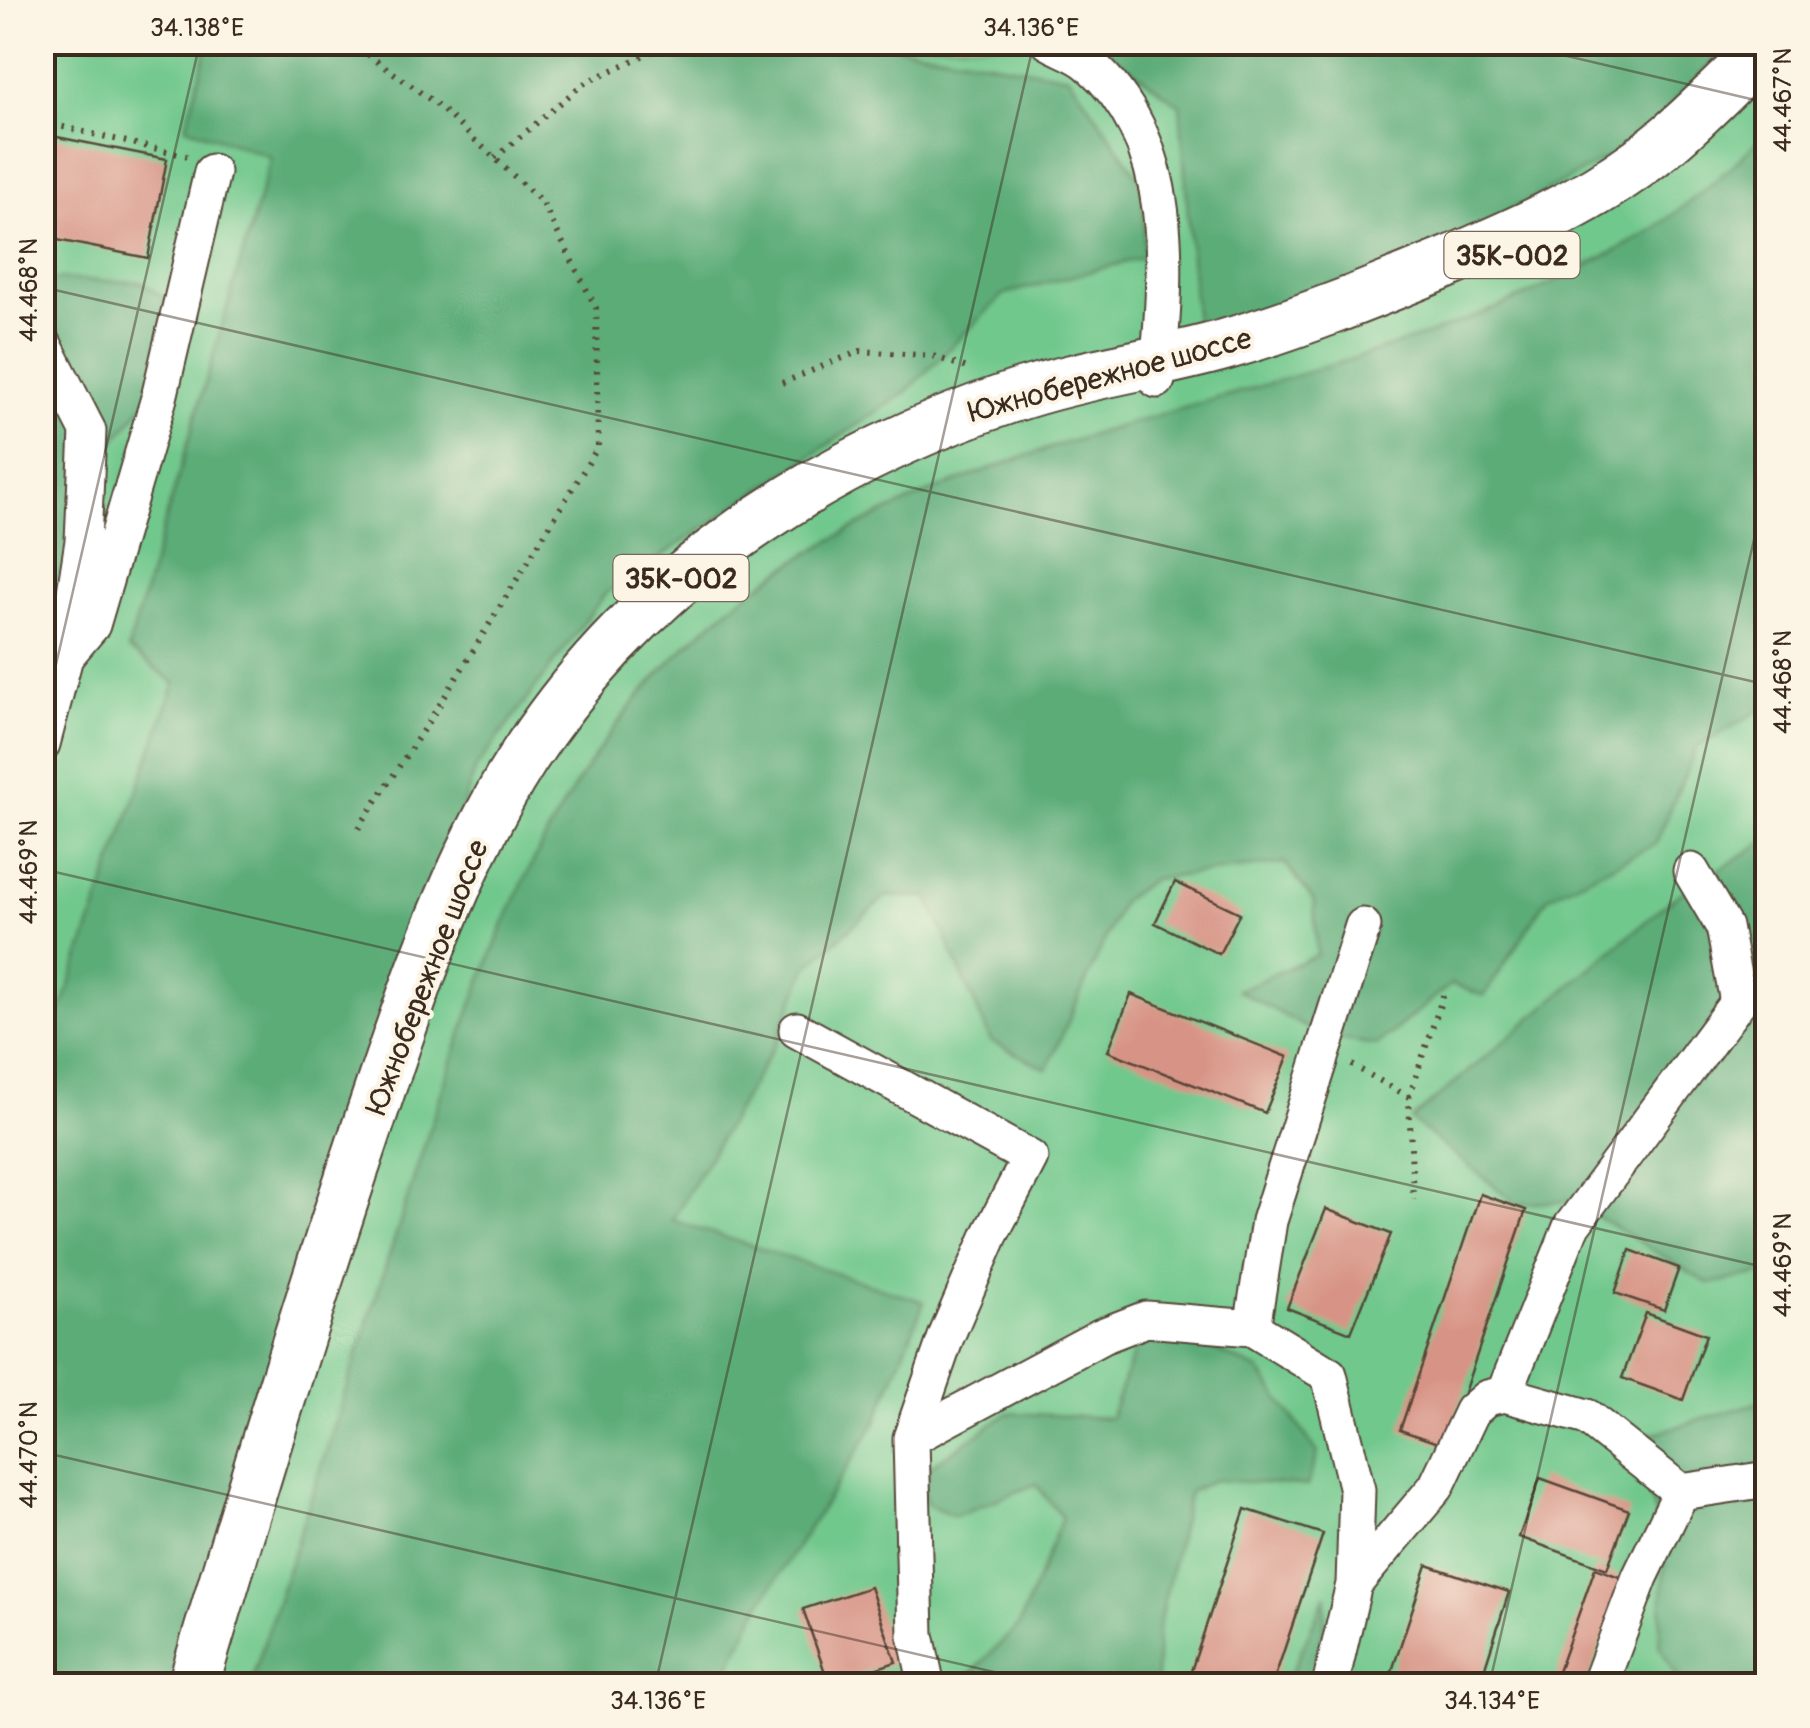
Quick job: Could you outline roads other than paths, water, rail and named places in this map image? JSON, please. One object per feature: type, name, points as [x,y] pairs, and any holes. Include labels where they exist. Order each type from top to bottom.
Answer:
[{"type":"highway","name":"Южнобережное шоссе","points":[[193,1686],[292,1351],[400,1031],[463,870],[512,777],[577,684],[657,597],[750,524],[846,467],[926,429],[1018,392],[1297,323],[1544,221],[1642,161],[1768,46]]},
{"type":"highway","name":"Южнобережное шоссе","points":[[222,1686],[419,1047],[488,888],[536,793],[601,702],[678,614],[773,535],[874,480],[1039,416],[1086,402],[1159,360],[1219,364],[1420,296],[1531,247],[1637,190],[1718,129],[1768,78]]},
{"type":"lane","points":[[1048,42],[1087,62],[1124,102],[1151,154],[1162,215],[1159,360]]},
{"type":"lane","points":[[65,657],[92,624],[160,398],[212,172]]},
{"type":"lane","points":[[42,341],[88,431],[83,541],[65,657],[42,744]]},
{"type":"lane","points":[[1504,1394],[1571,1227],[1738,1002],[1724,927],[1690,871]]},
{"type":"lane","points":[[1252,1328],[1269,1221],[1363,926]]},
{"type":"lane","points":[[798,1030],[1030,1158],[990,1235],[946,1337],[911,1438],[916,1635],[928,1686]]},
{"type":"lane","points":[[911,1438],[1102,1336],[1146,1319],[1252,1328],[1328,1375],[1356,1490],[1354,1584],[1330,1686]]},
{"type":"lane","points":[[1354,1584],[1436,1487],[1472,1411],[1486,1398],[1504,1394],[1587,1417],[1680,1492],[1768,1479]]},
{"type":"lane","points":[[1600,1686],[1640,1577],[1680,1492]]}]
